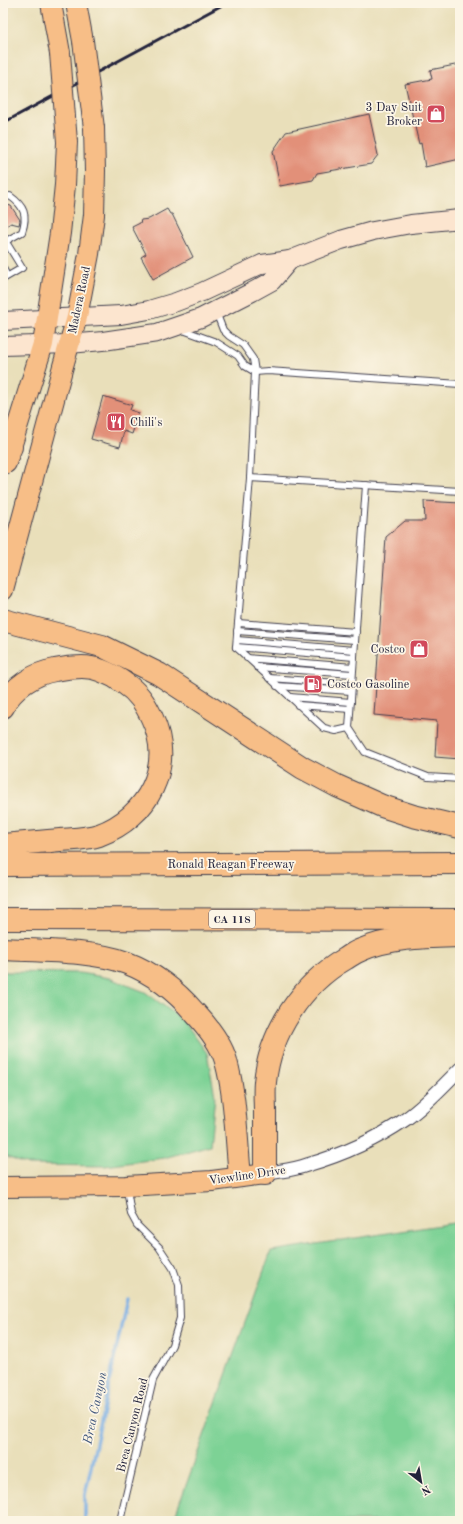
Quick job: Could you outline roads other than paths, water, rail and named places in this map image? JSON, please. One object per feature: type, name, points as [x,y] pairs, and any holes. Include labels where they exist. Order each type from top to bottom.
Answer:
[{"type":"highway","points":[[3,620],[102,646],[159,674],[303,768],[337,786],[382,806],[413,816],[460,827]]},
{"type":"highway","points":[[3,707],[7,698],[28,680],[47,671],[84,667],[100,670],[127,684],[145,702],[158,729],[161,763],[157,778],[144,803],[129,817],[113,828],[99,835],[4,855]]},
{"type":"highway","name":"Ronald Reagan Freeway","points":[[4,855],[460,863]]},
{"type":"highway","name":"CA 118","points":[[3,919],[460,920]]},
{"type":"highway","points":[[265,1174],[265,1083],[268,1062],[276,1039],[287,1015],[300,998],[316,981],[336,964],[360,950],[386,942],[428,937],[460,936]]},
{"type":"highway","points":[[3,949],[85,954],[126,963],[159,981],[188,1005],[215,1038],[226,1059],[232,1087],[240,1176]]},
{"type":"main road","points":[[3,474],[7,455],[43,344],[60,233],[67,142],[60,53],[51,3]]},
{"type":"main road","name":"Madera Road","points":[[3,590],[77,317],[89,254],[94,215],[94,128],[83,41],[76,3]]},
{"type":"main road","name":"Viewline Drive","points":[[3,1187],[126,1186],[212,1181],[240,1176],[265,1174]]},
{"type":"street","points":[[3,321],[121,315],[149,310],[202,292],[262,264],[290,260],[341,240],[373,231],[411,224],[460,219]]},
{"type":"street","points":[[3,346],[69,344],[137,337],[173,327],[216,311],[272,281],[290,260]]},
{"type":"street","name":"Viewline Drive","points":[[265,1174],[306,1166],[352,1148],[383,1133],[407,1118],[431,1099],[460,1069]]},
{"type":"lane","points":[[3,198],[10,196],[22,207],[25,216],[22,232],[4,239],[22,268],[5,277],[3,268]]},
{"type":"lane","points":[[216,311],[226,333],[243,345],[253,359],[255,372],[250,478],[236,647]]},
{"type":"lane","points":[[173,327],[216,342],[238,356],[245,366],[255,372],[268,371],[460,384]]},
{"type":"lane","points":[[250,478],[460,492]]},
{"type":"lane","points":[[366,485],[349,728],[365,752],[428,777],[460,779]]},
{"type":"lane","points":[[238,623],[356,632]]},
{"type":"lane","points":[[237,631],[355,640]]},
{"type":"lane","points":[[237,640],[354,650]]},
{"type":"lane","points":[[236,647],[354,657]]},
{"type":"lane","points":[[236,647],[324,728],[336,731],[349,728]]},
{"type":"lane","points":[[247,658],[353,667]]},
{"type":"lane","points":[[257,667],[352,674]]},
{"type":"lane","points":[[269,678],[352,684]]},
{"type":"lane","points":[[278,686],[351,691]]},
{"type":"lane","points":[[290,697],[351,702]]},
{"type":"lane","points":[[298,705],[350,709]]},
{"type":"lane","name":"Brea Canyon Road","points":[[120,1521],[153,1380],[172,1345],[180,1318],[179,1285],[173,1268],[159,1247],[137,1225],[131,1214],[126,1186]]},
{"type":"waterway","name":"Brea Canyon","points":[[85,1521],[85,1495],[127,1299]]},
{"type":"railway","points":[[3,123],[226,3]]},
{"type":"place","name":"3 Day Suit Broker","points":[[436,114]]},
{"type":"place","name":"Chili's","points":[[116,422]]},
{"type":"place","name":"Costco","points":[[419,649]]},
{"type":"place","name":"Costco Gasoline","points":[[313,684]]}]
